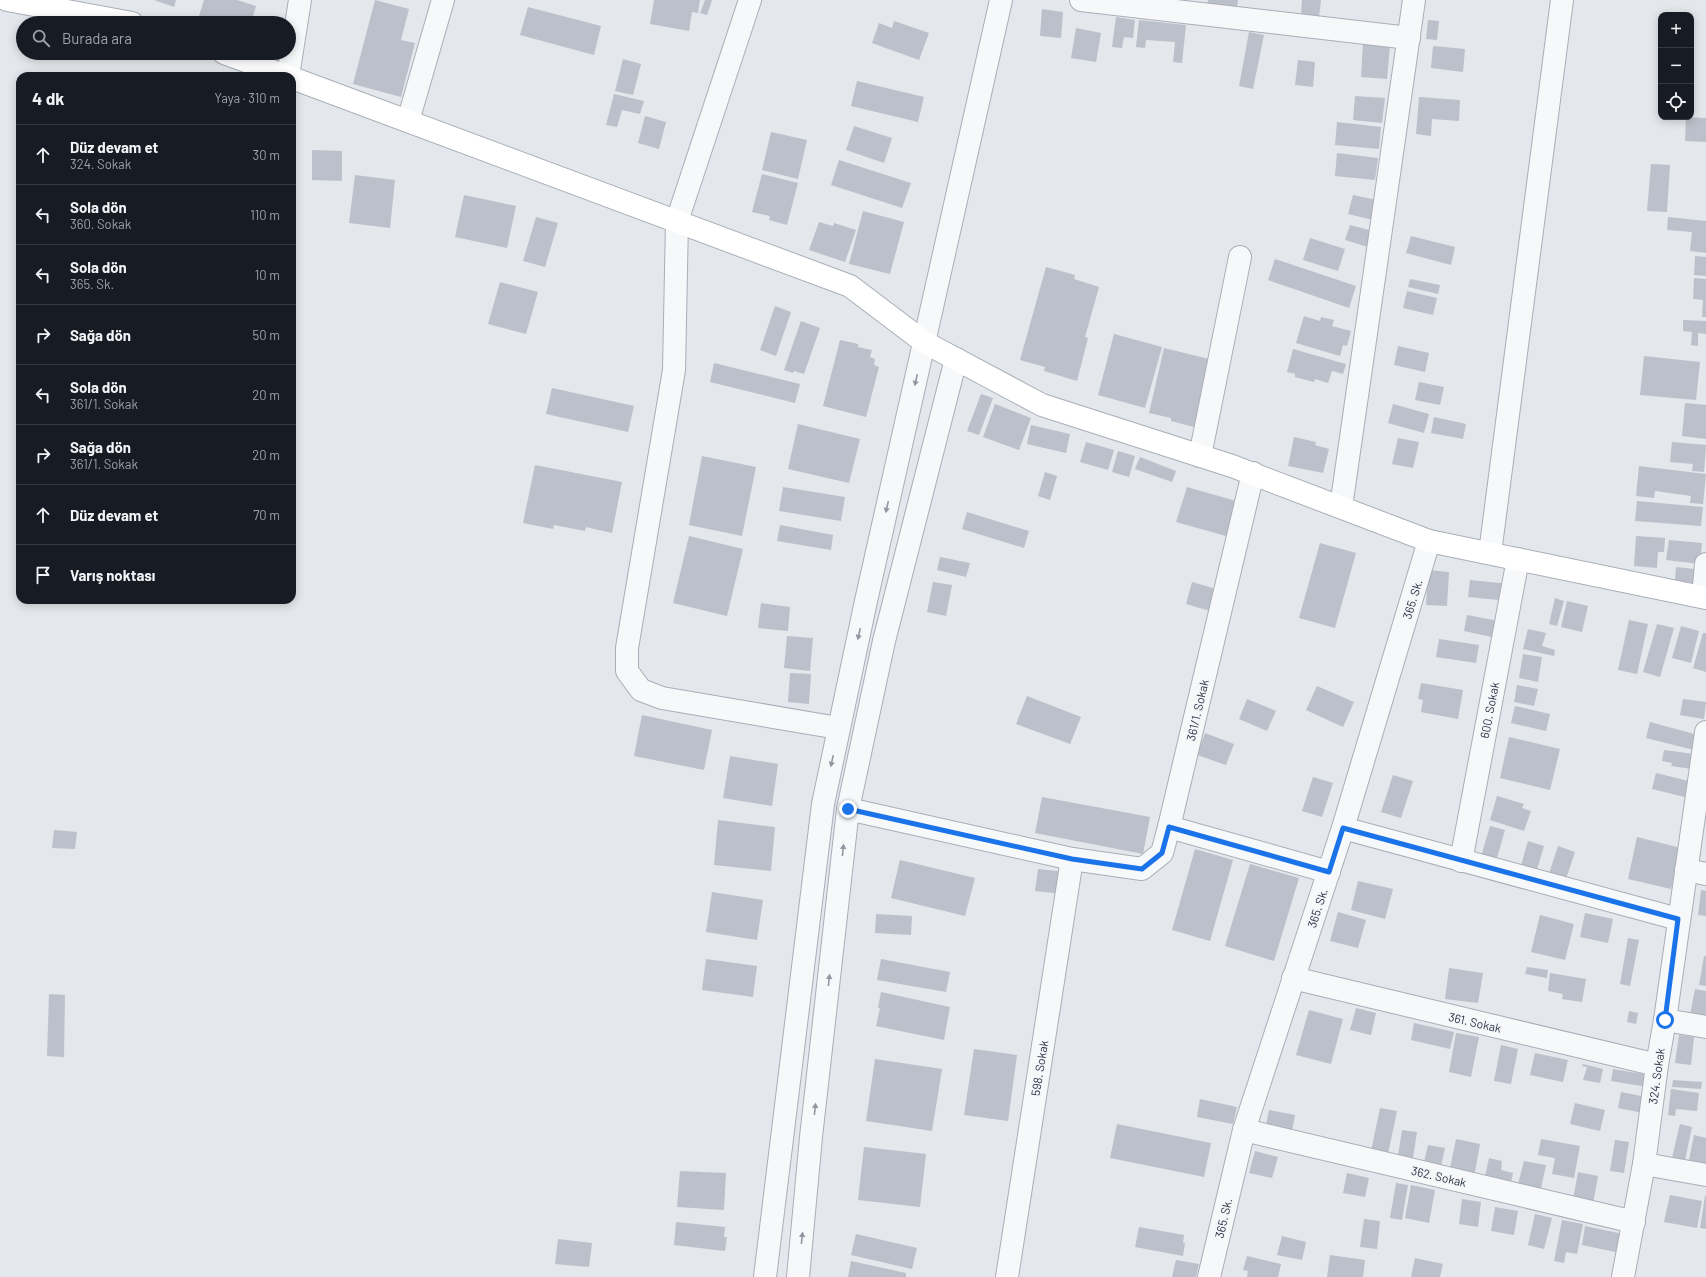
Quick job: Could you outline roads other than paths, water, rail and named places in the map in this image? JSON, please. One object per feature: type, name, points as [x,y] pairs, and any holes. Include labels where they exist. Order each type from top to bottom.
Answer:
[{"type":"main road","points":[[7,0],[94,16]]},
{"type":"main road","points":[[243,60],[276,72]]},
{"type":"main road","points":[[296,79],[850,286],[924,342],[1042,405],[1253,473],[1429,541],[1705,597]]},
{"type":"street","points":[[296,23],[300,0]]},
{"type":"street","points":[[408,121],[443,0]]},
{"type":"street","points":[[750,0],[677,221],[674,370],[628,648],[628,671],[641,690],[662,698],[838,728]]},
{"type":"street","points":[[765,1277],[823,804],[838,728],[1001,0]]},
{"type":"street","points":[[1081,0],[1165,5],[1409,38]]},
{"type":"street","points":[[1341,507],[1414,0]]},
{"type":"street","points":[[1490,553],[1562,0]]},
{"type":"street","points":[[288,72],[290,60]]},
{"type":"street","points":[[1200,456],[1240,257]]},
{"type":"street","points":[[798,1277],[812,1130],[848,809],[884,641],[956,359]]},
{"type":"street","name":"361/1. Sokak","points":[[848,809],[1072,859],[1142,869],[1162,853],[1253,473]]},
{"type":"street","name":"365. Sk.","points":[[1209,1277],[1244,1130],[1343,828],[1429,541]]},
{"type":"street","name":"600. Sokak","points":[[1461,861],[1518,559]]},
{"type":"street","points":[[1705,597],[1706,564]]},
{"type":"street","name":"324. Sokak","points":[[1623,1277],[1644,1164],[1678,919],[1696,872],[1706,732]]},
{"type":"street","points":[[1169,827],[1329,872]]},
{"type":"street","points":[[1343,828],[1678,919]]},
{"type":"street","name":"598. Sokak","points":[[1007,1277],[1072,859]]},
{"type":"street","name":"361. Sokak","points":[[1294,978],[1657,1065]]},
{"type":"street","points":[[1665,1020],[1706,1027]]},
{"type":"street","name":"362. Sokak","points":[[1244,1130],[1634,1222]]},
{"type":"street","points":[[1644,1164],[1706,1175]]}]
